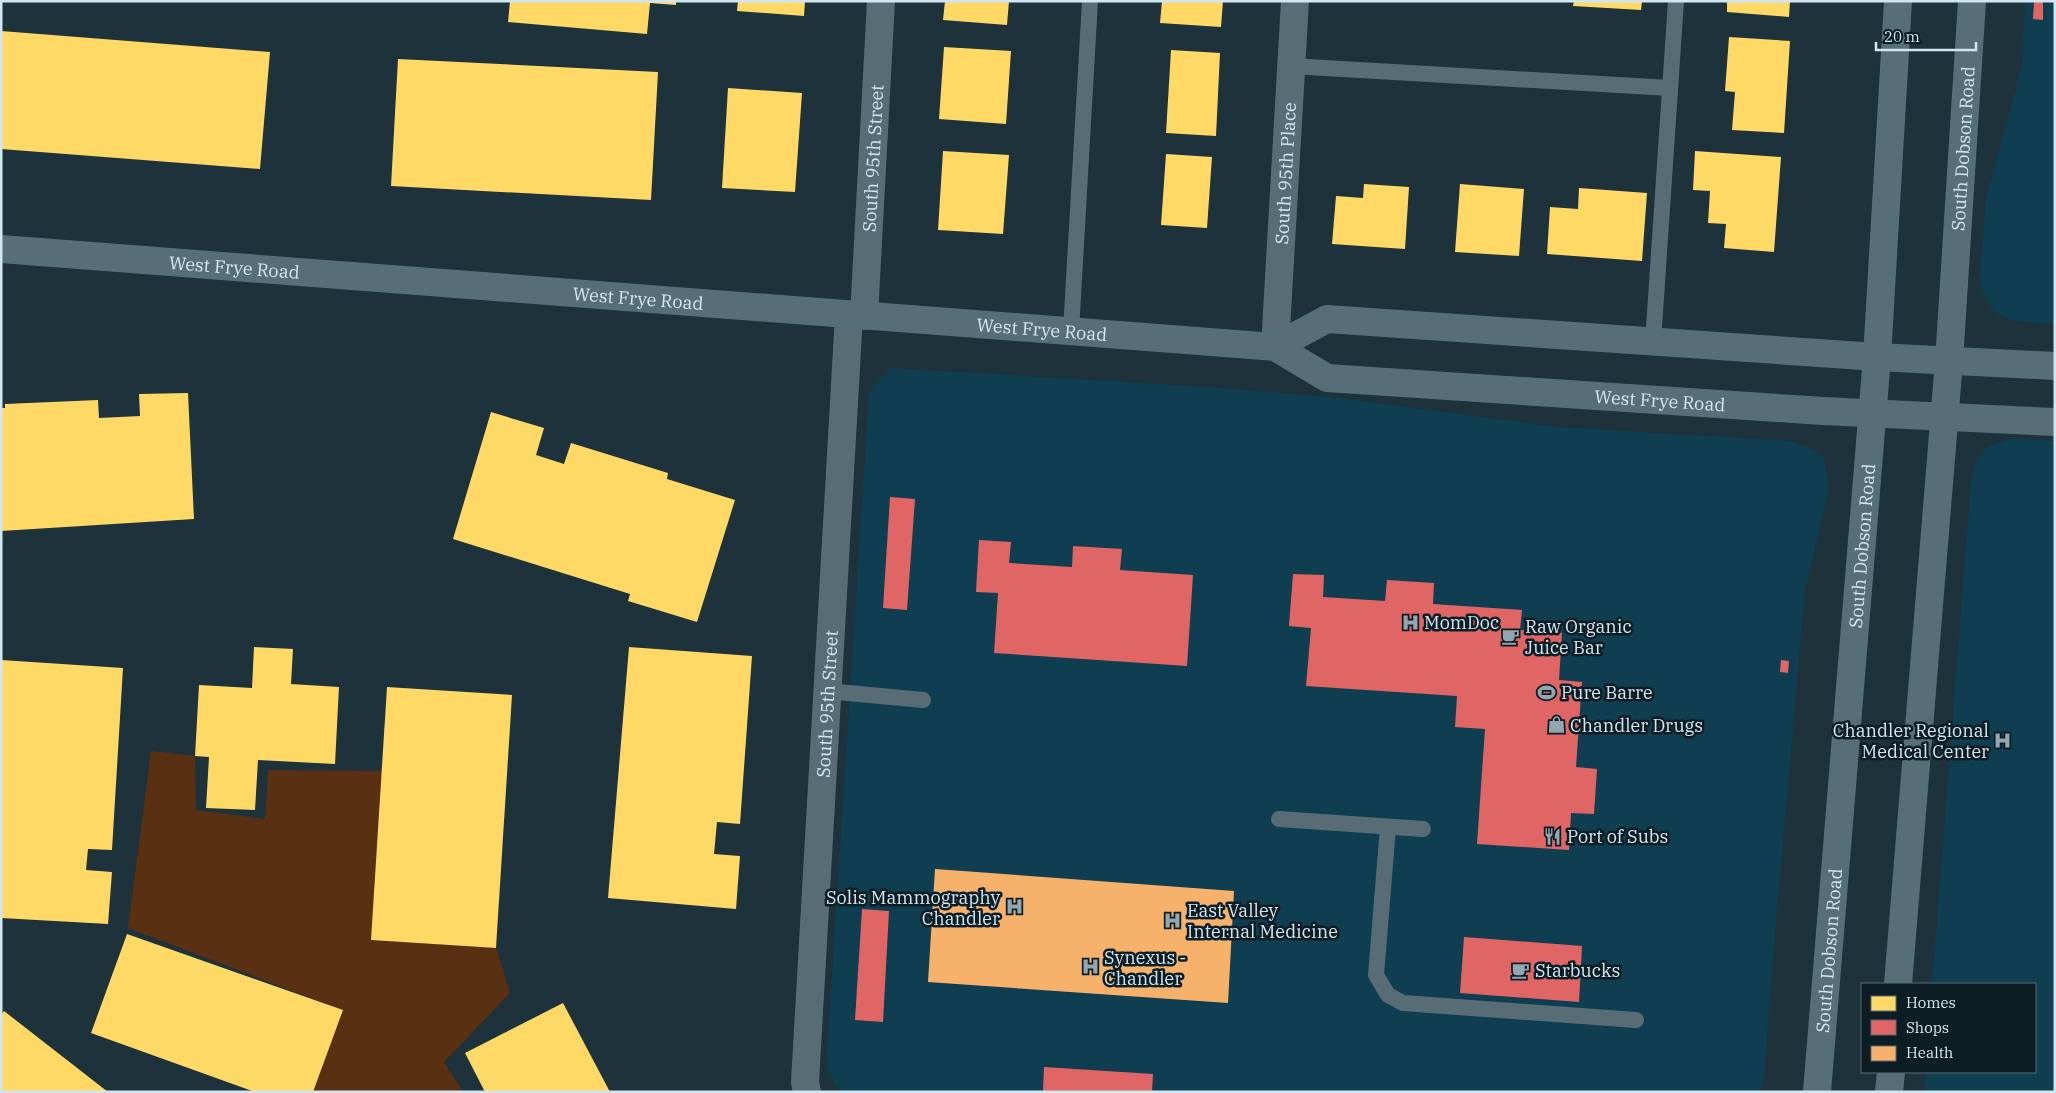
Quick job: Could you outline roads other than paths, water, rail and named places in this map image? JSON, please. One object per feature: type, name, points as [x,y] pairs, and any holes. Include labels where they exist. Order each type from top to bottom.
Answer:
[{"type":"street","name":"South 95th Street","points":[[807,1092],[805,1082],[828,691],[881,1]]},
{"type":"street","name":"South 95th Place","points":[[1275,347],[1295,1]]},
{"type":"street","name":"South Dobson Road","points":[[1816,1092],[1877,357],[1898,1]]},
{"type":"street","name":"South Dobson Road","points":[[1898,983],[1949,361],[1972,1]]},
{"type":"street","name":"West Frye Road","points":[[1,249],[1275,347],[1327,378],[1872,414],[2055,422]]},
{"type":"street","points":[[1275,347],[1327,319],[1877,357],[2055,366]]},
{"type":"street","points":[[1889,1092],[1891,1073]]},
{"type":"lane","points":[[1071,331],[1090,1]]},
{"type":"lane","points":[[1653,342],[1676,1]]},
{"type":"lane","points":[[1291,66],[1670,88]]},
{"type":"lane","points":[[828,691],[923,700]]},
{"type":"lane","points":[[1279,819],[1423,829]]},
{"type":"lane","points":[[1388,827],[1376,974],[1388,995],[1403,1003],[1636,1020]]},
{"type":"place","name":"MomDoc","points":[[1410,622]]},
{"type":"place","name":"Raw Organic Juice Bar","points":[[1511,636]]},
{"type":"place","name":"Pure Barre","points":[[1547,692]]},
{"type":"place","name":"Chandler Drugs","points":[[1556,725]]},
{"type":"place","name":"Chandler Regional Medical Center","points":[[2003,740]]},
{"type":"place","name":"Port of Subs","points":[[1553,836]]},
{"type":"place","name":"Solis Mammography Chandler","points":[[1014,907]]},
{"type":"place","name":"East Valley Internal Medicine","points":[[1173,920]]},
{"type":"place","name":"Synexus - Chandler","points":[[1090,967]]},
{"type":"place","name":"Starbucks","points":[[1521,970]]}]
